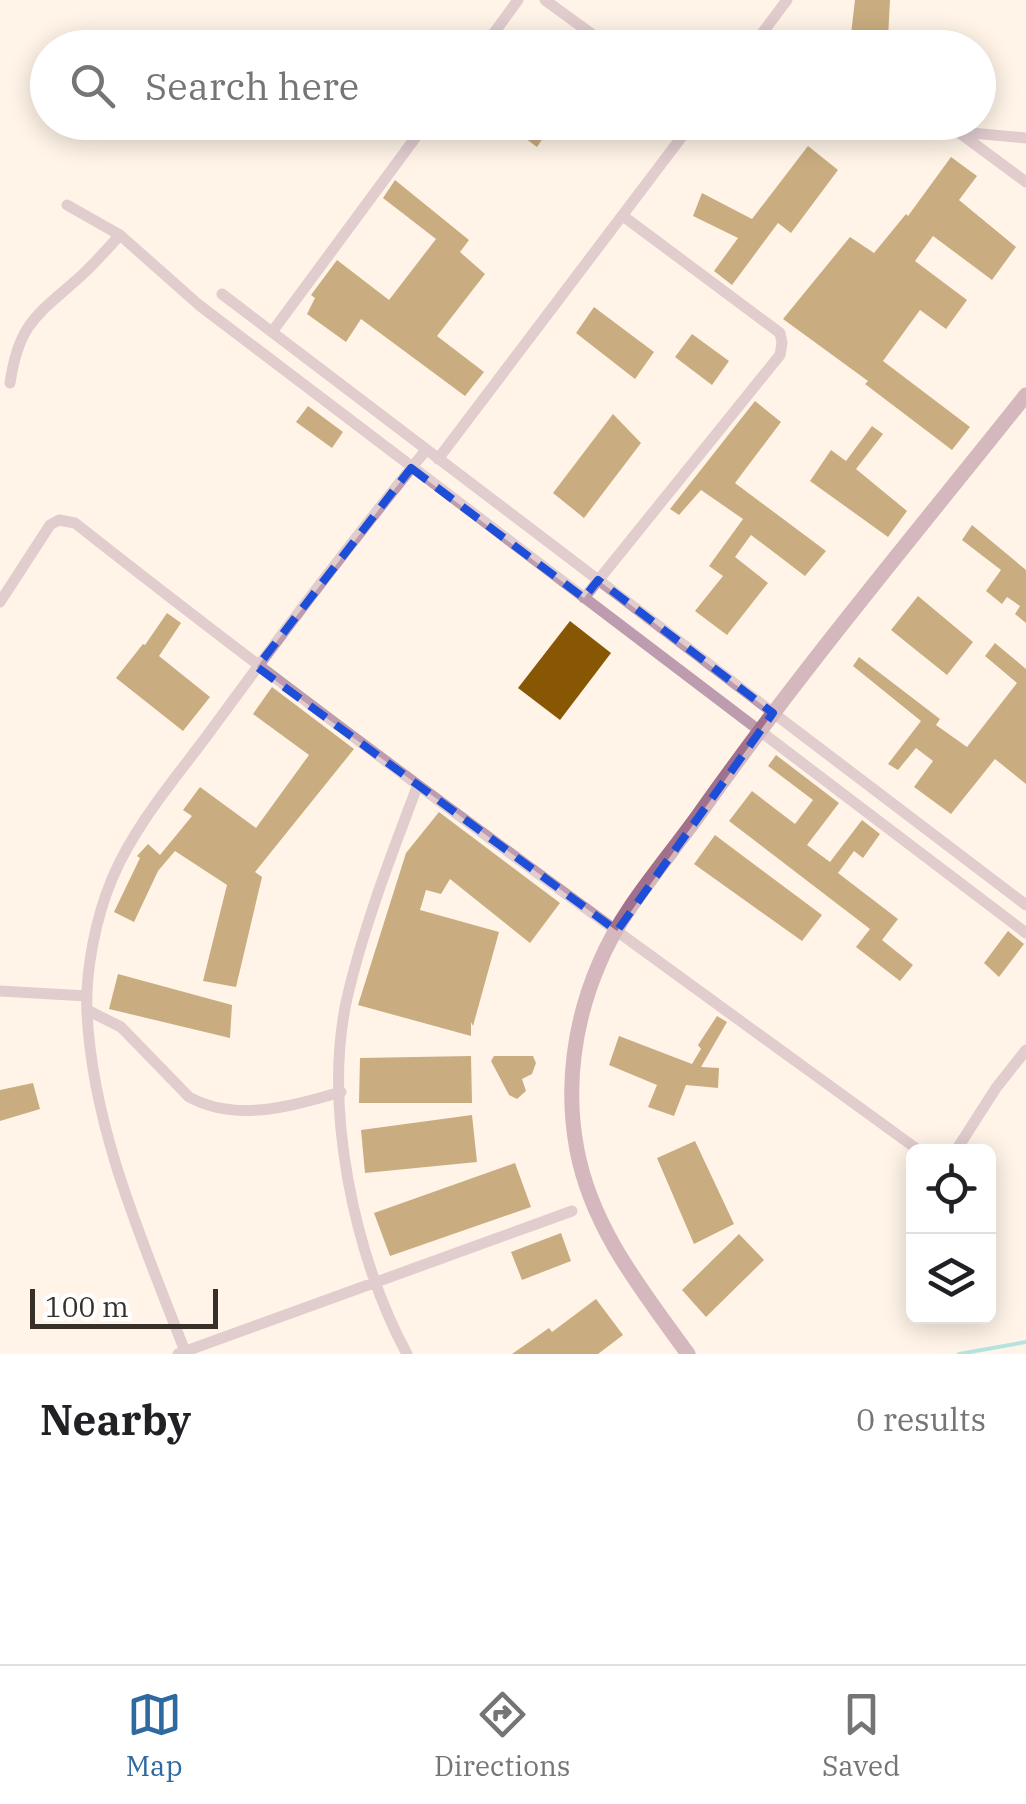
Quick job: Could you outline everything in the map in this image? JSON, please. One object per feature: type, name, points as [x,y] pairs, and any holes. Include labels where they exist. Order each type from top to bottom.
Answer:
[{"type":"street","points":[[496,30],[518,0]]},
{"type":"street","points":[[545,0],[586,30]]},
{"type":"street","points":[[764,30],[787,0]]},
{"type":"street","points":[[996,135],[1026,138]]},
{"type":"street","points":[[272,332],[415,140]]},
{"type":"street","points":[[438,459],[680,140]]},
{"type":"street","points":[[969,140],[1026,182]]},
{"type":"street","points":[[67,206],[120,235],[199,305],[1026,932]]},
{"type":"street","points":[[584,598],[780,355],[782,343],[780,333],[624,216]]},
{"type":"street","points":[[10,383],[14,356],[37,312],[85,272],[120,235]]},
{"type":"street","points":[[222,294],[1026,905]]},
{"type":"street","points":[[688,1354],[613,1247],[600,1223],[576,1149],[572,1077],[589,988],[617,931],[759,730],[1026,395]]},
{"type":"street","points":[[426,450],[257,667],[143,824],[112,877],[94,943],[87,996],[95,1083],[116,1166],[183,1353],[572,1211]]},
{"type":"street","points":[[0,602],[50,525],[66,520],[75,523],[417,787],[910,1144]]},
{"type":"street","points":[[407,1354],[373,1282],[345,1169],[341,1092],[346,1002],[369,915],[417,787]]},
{"type":"street","points":[[0,991],[87,996]]},
{"type":"street","points":[[87,1010],[121,1027],[189,1098],[202,1104],[232,1110],[278,1110],[341,1092]]},
{"type":"street","points":[[959,1144],[1026,1050]]},
{"type":"highlighted area","points":[[411,468],[584,598],[598,580],[773,713],[617,931],[257,667]]},
{"type":"building","points":[[855,0],[890,0],[888,30],[851,30]]},
{"type":"building","points":[[808,146],[838,170],[791,233],[778,223],[732,285],[714,271],[738,238],[693,216],[702,193],[752,219]]},
{"type":"building","points":[[951,157],[977,176],[959,200],[1016,247],[992,280],[933,236],[915,261],[967,300],[946,329],[920,310],[883,361],[970,427],[952,450],[865,384],[868,381],[783,319],[850,237],[874,253],[908,216]]},
{"type":"building","points":[[395,180],[469,240],[460,252],[485,274],[437,336],[484,372],[465,396],[361,319],[346,342],[307,314],[315,298],[311,295],[337,260],[389,300],[436,239],[383,198]]},
{"type":"building","points":[[594,307],[654,352],[635,379],[576,333]]},
{"type":"building","points":[[692,334],[729,361],[712,385],[675,357]]},
{"type":"building","points":[[755,401],[781,422],[735,483],[826,551],[805,576],[751,535],[735,557],[768,583],[727,635],[695,611],[723,576],[709,566],[743,519],[701,490],[679,515],[670,509]]},
{"type":"building","points":[[308,406],[343,432],[332,448],[296,422]]},
{"type":"building","points":[[613,414],[641,443],[584,518],[553,493]]},
{"type":"building","points":[[872,426],[883,434],[856,469],[907,511],[888,537],[810,481],[831,450],[846,461]]},
{"type":"building","points":[[972,525],[1026,570],[1026,623],[1015,614],[1020,606],[1007,597],[1002,604],[986,591],[1001,570],[962,540]]},
{"type":"building","points":[[918,596],[973,642],[947,675],[891,630]]},
{"type":"building","points":[[167,613],[181,623],[159,656],[210,697],[183,731],[116,678]]},
{"type":"building","points":[[570,621],[611,653],[560,720],[518,688]]},
{"type":"building","points":[[995,643],[1026,669],[1026,784],[995,759],[951,814],[914,787],[933,761],[916,748],[898,770],[888,764],[921,721],[853,666],[859,657],[940,719],[936,725],[967,747],[1017,683],[985,656]]},
{"type":"building","points":[[272,687],[354,749],[255,872],[262,877],[236,987],[203,981],[227,885],[175,851],[158,871],[134,922],[114,912],[140,858],[137,856],[148,844],[160,855],[192,816],[183,810],[200,787],[256,828],[309,755],[253,714]]},
{"type":"building","points":[[776,755],[839,803],[807,845],[830,862],[862,820],[880,834],[863,858],[854,851],[838,873],[898,919],[882,940],[913,965],[900,981],[856,947],[870,929],[729,821],[752,791],[795,824],[813,800],[768,766]]},
{"type":"building","points":[[439,812],[560,903],[530,943],[450,879],[441,894],[426,890],[420,910],[499,932],[473,1026],[471,1022],[471,1036],[358,1005],[406,853]]},
{"type":"building","points":[[715,835],[822,915],[802,941],[694,864]]},
{"type":"building","points":[[1008,931],[1024,944],[999,977],[984,963]]},
{"type":"building","points":[[118,974],[232,1005],[230,1038],[109,1009]]},
{"type":"building","points":[[717,1016],[727,1022],[701,1067],[719,1068],[718,1088],[686,1085],[674,1116],[648,1107],[657,1085],[609,1065],[619,1036],[692,1064],[701,1049],[698,1045]]},
{"type":"building","points":[[471,1056],[472,1103],[359,1103],[360,1058]]},
{"type":"building","points":[[494,1056],[533,1056],[536,1063],[532,1074],[522,1079],[526,1091],[517,1099],[509,1095],[491,1061]]},
{"type":"building","points":[[33,1083],[40,1109],[0,1121],[0,1090]]},
{"type":"building","points":[[472,1115],[477,1162],[365,1173],[361,1130]]},
{"type":"building","points":[[695,1141],[734,1224],[694,1244],[657,1158]]},
{"type":"building","points":[[515,1163],[531,1207],[390,1256],[374,1213]]},
{"type":"building","points":[[561,1233],[571,1261],[522,1280],[511,1252]]},
{"type":"building","points":[[739,1234],[764,1260],[706,1317],[682,1290]]},
{"type":"building","points":[[596,1299],[623,1335],[598,1354],[512,1354],[549,1328],[552,1332]]},
{"type":"waterway","points":[[959,1354],[1026,1342]]}]
